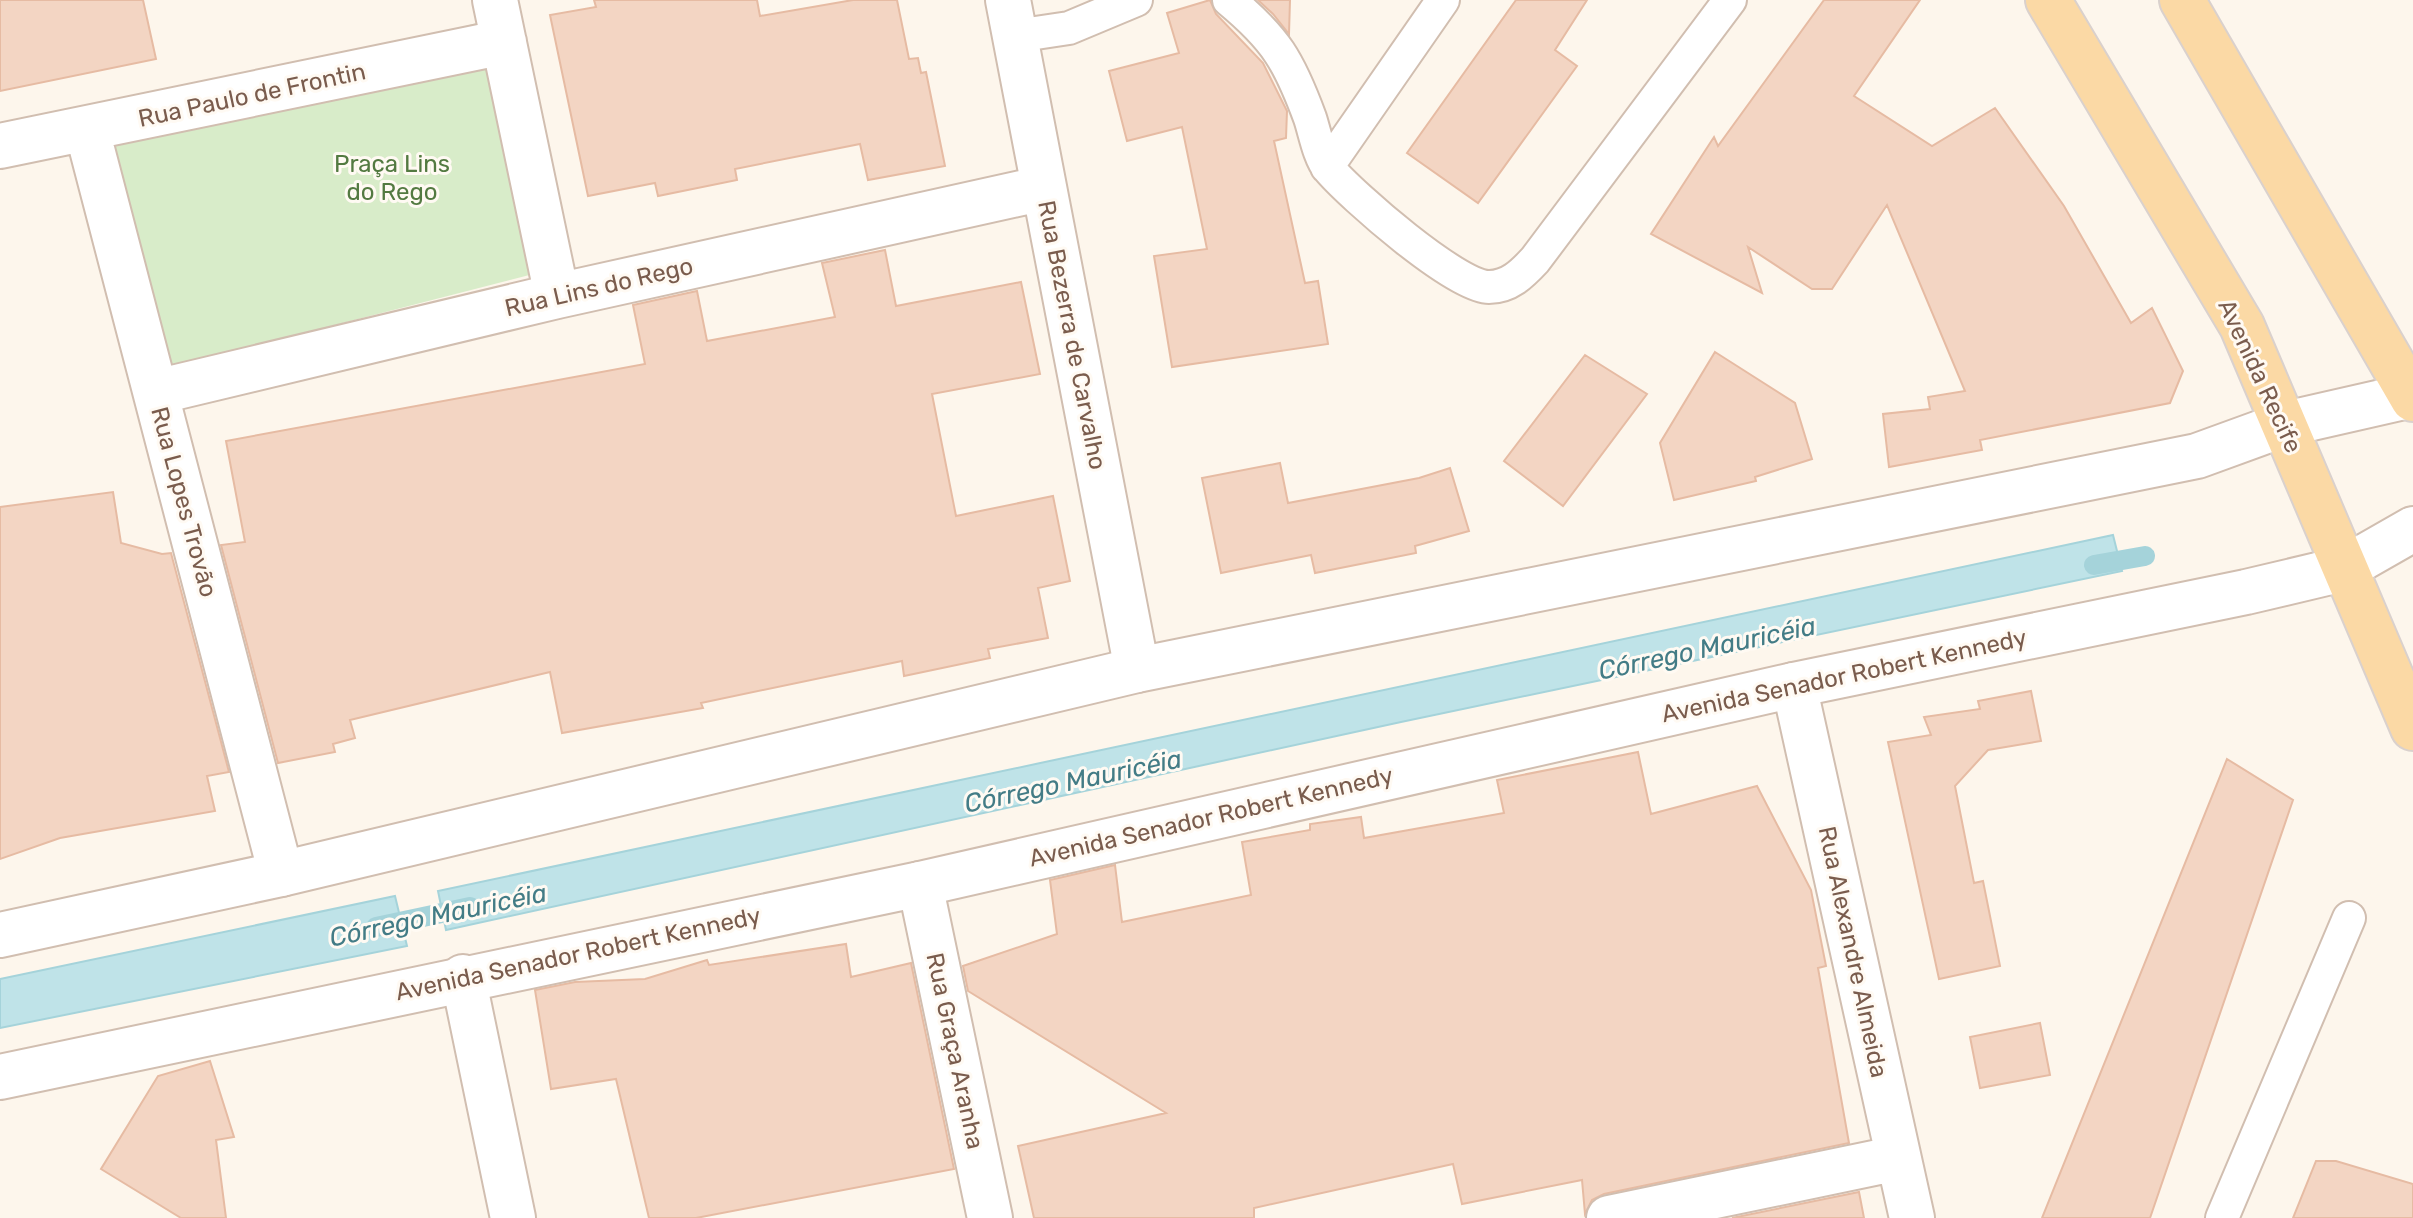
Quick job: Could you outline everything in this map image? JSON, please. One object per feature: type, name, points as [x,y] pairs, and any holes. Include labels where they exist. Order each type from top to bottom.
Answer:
[{"type":"main road","name":"Avenida Recife","points":[[2048,0],[2242,326],[2413,728]]},
{"type":"main road","points":[[2182,0],[2412,396]]},
{"type":"street","points":[[495,0],[557,296]]},
{"type":"street","name":"Rua Bezerra de Carvalho","points":[[1012,18],[1137,670]]},
{"type":"street","name":"Rua Paulo de Frontin","points":[[0,146],[504,42]]},
{"type":"street","name":"Rua Lopes Trovão","points":[[87,130],[281,874]]},
{"type":"street","name":"Rua Lins do Rego","points":[[156,392],[557,296],[1044,188]]},
{"type":"street","points":[[0,935],[281,874],[1137,670],[2197,456],[2285,424],[2412,396]]},
{"type":"street","name":"Avenida Senador Robert Kennedy","points":[[0,1077],[463,977],[920,884],[1794,685],[2343,569],[2413,529]]},
{"type":"street","name":"Rua Alexandre Almeida","points":[[1794,685],[1912,1218]]},
{"type":"street","name":"Rua Graça Aranha","points":[[920,884],[990,1218]]},
{"type":"street","points":[[463,977],[513,1218]]},
{"type":"street","points":[[1609,1218],[1898,1158]]},
{"type":"lane","points":[[1012,18],[1069,28],[1136,0]]},
{"type":"lane","points":[[1229,0],[1266,30],[1294,75],[1327,167],[1408,240],[1463,279],[1490,287],[1507,284],[1535,260],[1730,0]]},
{"type":"lane","points":[[1327,167],[1443,0]]},
{"type":"lane","points":[[2222,1218],[2349,918]]},
{"type":"green space","name":"Praça Lins do Rego","points":[[492,19],[545,271],[152,372],[90,125]]},
{"type":"water","points":[[2113,535],[2122,571],[1401,722],[446,930],[438,891]]},
{"type":"water","points":[[395,896],[407,946],[0,1028],[0,979]]},
{"type":"building","points":[[0,0],[143,0],[156,59],[0,91]]},
{"type":"building","points":[[594,0],[757,0],[760,16],[853,0],[897,0],[909,59],[918,58],[921,73],[926,72],[945,166],[868,180],[860,144],[735,169],[737,180],[658,196],[655,183],[588,196],[550,15],[596,7]]},
{"type":"building","points":[[1210,0],[1216,14],[1263,63],[1287,111],[1286,138],[1274,141],[1305,283],[1318,281],[1328,344],[1172,367],[1154,256],[1207,249],[1182,127],[1127,141],[1109,71],[1179,53],[1167,13]]},
{"type":"building","points":[[1258,0],[1290,0],[1289,34],[1273,14]]},
{"type":"building","points":[[1516,0],[1587,0],[1555,50],[1577,66],[1478,203],[1407,153]]},
{"type":"building","points":[[1824,0],[1920,0],[1854,96],[1932,146],[1995,108],[2064,206],[2131,323],[2152,308],[2183,371],[2170,403],[1980,440],[1982,450],[1889,467],[1883,414],[1930,409],[1928,397],[1965,391],[1887,205],[1832,289],[1812,289],[1748,247],[1762,293],[1651,234],[1714,137],[1718,146]]},
{"type":"building","points":[[885,250],[896,306],[1021,282],[1040,374],[932,394],[956,516],[1053,496],[1070,581],[1038,588],[1048,638],[988,649],[990,658],[904,676],[902,661],[701,703],[703,708],[562,733],[550,672],[350,720],[355,738],[333,744],[335,752],[278,763],[221,545],[245,542],[226,441],[645,364],[633,305],[697,291],[707,341],[835,317],[822,263]]},
{"type":"building","points":[[1715,352],[1795,403],[1812,459],[1755,477],[1756,481],[1674,500],[1660,443]]},
{"type":"building","points":[[1585,355],[1647,394],[1563,506],[1504,461]]},
{"type":"building","points":[[1280,463],[1288,503],[1419,478],[1450,468],[1469,531],[1415,546],[1416,553],[1315,573],[1311,555],[1221,573],[1202,478]]},
{"type":"building","points":[[113,492],[121,543],[162,554],[171,553],[229,772],[207,776],[215,811],[60,838],[0,859],[0,507]]},
{"type":"building","points":[[2031,691],[2041,741],[1988,750],[1955,786],[1974,883],[1983,881],[2000,966],[1939,979],[1888,742],[1931,735],[1924,717],[1980,709],[1978,701]]},
{"type":"building","points":[[1638,752],[1651,814],[1757,786],[1811,890],[1826,966],[1818,968],[1849,1143],[1604,1194],[1592,1200],[1585,1214],[1582,1180],[1462,1204],[1453,1164],[1254,1208],[1254,1218],[1034,1218],[1018,1146],[1166,1113],[968,991],[963,966],[1057,934],[1050,880],[1115,865],[1122,922],[1251,895],[1242,842],[1310,830],[1310,824],[1361,817],[1364,838],[1504,813],[1497,780]]},
{"type":"building","points":[[2227,759],[2293,800],[2150,1218],[2042,1218]]},
{"type":"building","points":[[846,944],[851,977],[911,963],[954,1169],[696,1218],[649,1218],[616,1079],[551,1089],[535,990],[575,982],[645,979],[707,960],[709,965]]},
{"type":"building","points":[[2040,1023],[2050,1075],[1980,1088],[1970,1037]]},
{"type":"building","points":[[210,1061],[234,1137],[216,1140],[226,1218],[181,1218],[101,1169],[158,1076]]},
{"type":"building","points":[[2316,1161],[2336,1161],[2413,1184],[2413,1218],[2293,1218]]},
{"type":"building","points":[[1859,1192],[1864,1218],[1732,1218]]},
{"type":"waterway","name":"Córrego Mauricéia","points":[[2094,565],[2145,556]]},
{"type":"waterway","name":"Córrego Mauricéia","points":[[376,927],[470,907]]}]
